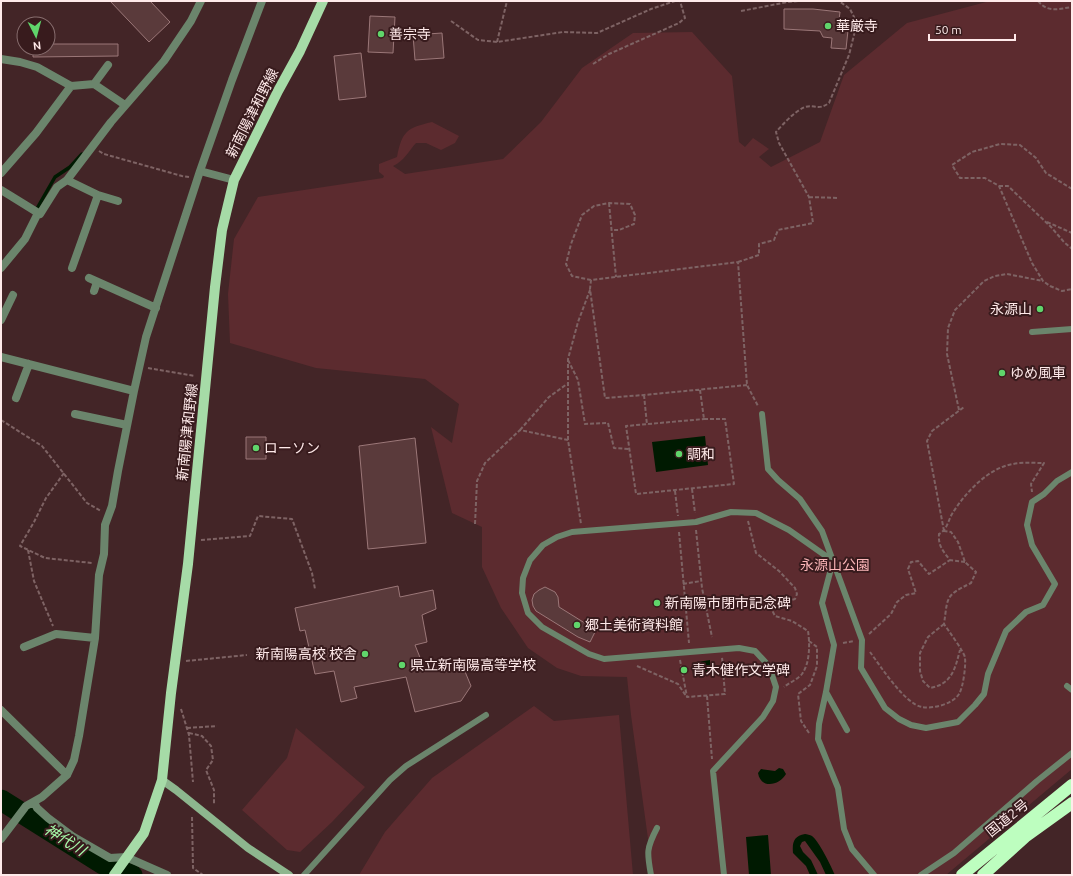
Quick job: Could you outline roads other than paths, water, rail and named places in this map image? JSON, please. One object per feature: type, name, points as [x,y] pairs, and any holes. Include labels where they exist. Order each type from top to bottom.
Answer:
[{"type":"highway","name":"国道2号","points":[[962,875],[1072,785]]},
{"type":"highway","name":"国道2号","points":[[983,875],[1025,837],[1072,803]]},
{"type":"main road","name":"新南陽津和野線","points":[[114,875],[144,833],[162,780],[171,693],[188,564],[222,230],[234,180],[278,91],[300,51],[323,1]]},
{"type":"street","points":[[1,268],[25,239],[38,213],[40,214],[57,187],[66,180],[125,105],[164,61],[191,22],[201,1]]},
{"type":"street","points":[[1,839],[26,806],[42,797],[66,775],[74,760],[94,638],[105,525],[112,506],[146,337],[199,174],[262,1]]},
{"type":"street","points":[[1,59],[20,62],[36,67],[70,86],[94,84],[125,105]]},
{"type":"street","points":[[94,84],[108,65]]},
{"type":"street","points":[[1,173],[36,133],[70,86]]},
{"type":"street","points":[[199,174],[234,180]]},
{"type":"street","points":[[66,180],[98,195],[118,201]]},
{"type":"street","points":[[1,190],[38,213]]},
{"type":"street","points":[[72,268],[98,195]]},
{"type":"street","points":[[94,291],[93,280],[156,308]]},
{"type":"street","points":[[1,320],[13,295]]},
{"type":"street","points":[[1,357],[134,391]]},
{"type":"street","points":[[16,398],[28,364]]},
{"type":"street","points":[[75,414],[127,426]]},
{"type":"street","points":[[24,647],[56,634],[94,638]]},
{"type":"street","points":[[1,710],[66,775]]},
{"type":"street","points":[[162,780],[248,848],[289,875]]},
{"type":"street","points":[[34,802],[37,808],[48,818],[72,836],[110,858],[167,875]]},
{"type":"lane","points":[[1032,332],[1072,329]]},
{"type":"lane","points":[[762,414],[768,469],[778,480],[800,498],[822,530],[862,640],[861,668],[885,708],[899,719],[911,725],[926,728],[958,722],[975,705],[984,694],[988,674],[1006,631],[1026,612],[1043,605],[1056,584],[1032,545],[1027,525],[1032,502],[1044,494],[1057,481],[1072,472]]},
{"type":"lane","points":[[724,875],[713,771],[763,717],[773,702],[776,688],[769,666],[755,651],[739,648],[604,659],[589,654],[542,627],[528,612],[522,593],[523,578],[530,560],[543,545],[557,537],[572,532],[696,522],[731,512],[756,513],[788,530],[833,561]]},
{"type":"lane","points":[[833,561],[822,603],[834,645],[819,724],[818,739],[838,788],[844,829],[852,849],[874,875]]},
{"type":"lane","points":[[826,692],[847,730]]},
{"type":"lane","points":[[304,875],[390,780],[406,766],[486,715]]},
{"type":"lane","points":[[921,875],[954,853],[1036,781],[1072,753]]},
{"type":"lane","points":[[651,875],[648,858],[648,844],[656,828]]},
{"type":"waterway","points":[[35,212],[55,177],[70,167],[82,154]]},
{"type":"waterway","name":"神代川","points":[[1,800],[103,864],[132,875]]},
{"type":"place","name":"華厳寺","points":[[828,26]]},
{"type":"place","name":"善宗寺","points":[[381,34]]},
{"type":"place","name":"永源山","points":[[1040,309]]},
{"type":"place","name":"ゆめ風車","points":[[1002,373]]},
{"type":"place","name":"ローソン","points":[[256,448]]},
{"type":"place","name":"調和","points":[[679,454]]},
{"type":"place","name":"新南陽市閉市記念碑","points":[[657,603]]},
{"type":"place","name":"郷土美術資料館","points":[[577,625]]},
{"type":"place","name":"新南陽高校 校舎","points":[[365,654]]},
{"type":"place","name":"県立新南陽高等学校","points":[[402,665]]},
{"type":"place","name":"青木健作文学碑","points":[[684,670]]},
{"type":"park label","name":"永源山公園","points":[[835,565]]}]
